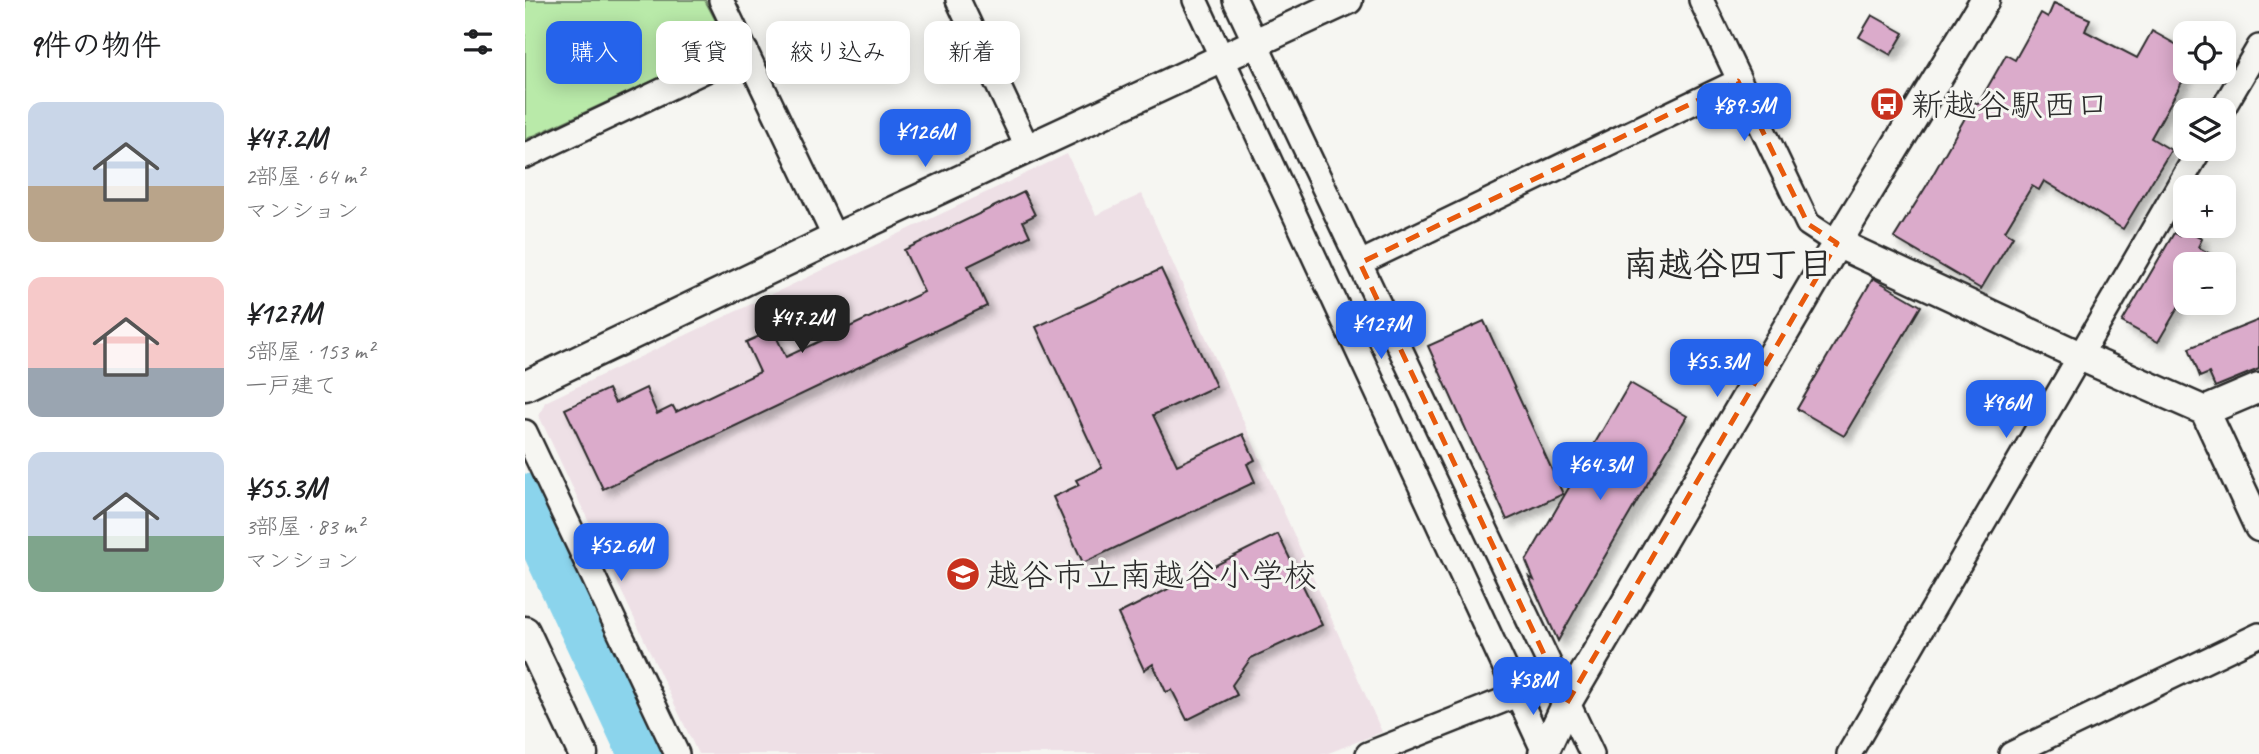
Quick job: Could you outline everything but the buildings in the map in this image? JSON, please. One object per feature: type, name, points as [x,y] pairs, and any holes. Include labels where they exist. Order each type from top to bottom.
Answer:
[{"type":"street","points":[[721,0],[731,21]]},
{"type":"street","points":[[958,0],[1028,149]]},
{"type":"street","points":[[1195,0],[1544,753]]},
{"type":"street","points":[[1235,0],[1592,754]]},
{"type":"street","points":[[525,386],[1348,0]]},
{"type":"street","points":[[1701,0],[1808,224],[1837,243],[2204,411],[2259,527]]},
{"type":"street","points":[[1544,753],[1567,703],[1837,243],[1985,0]]},
{"type":"street","points":[[2230,98],[2259,47]]},
{"type":"street","points":[[752,64],[835,239]]},
{"type":"street","points":[[1360,263],[1738,81]]},
{"type":"street","points":[[525,156],[677,84]]},
{"type":"street","points":[[1849,754],[2193,161]]},
{"type":"street","points":[[2204,411],[2259,388]]},
{"type":"street","points":[[525,432],[677,754]]},
{"type":"street","points":[[525,631],[583,754]]},
{"type":"street","points":[[2011,754],[2259,635]]},
{"type":"street","points":[[1367,754],[1517,695]]},
{"type":"highlighted area","points":[[1738,81],[1808,224],[1837,243],[1567,703],[1360,263]]},
{"type":"shaded area","name":"越谷市立南越谷小学校","points":[[1067,154],[1096,215],[1142,194],[1382,732],[1326,754],[698,754],[539,416],[545,402]]},
{"type":"green space","points":[[525,0],[705,0],[716,21],[656,21],[656,80],[525,140]]},
{"type":"waterway","points":[[525,499],[644,754]]},
{"type":"place","name":"新越谷駅西口","points":[[1887,104]]},
{"type":"place","name":"越谷市立南越谷小学校","points":[[963,574]]},
{"type":"district","name":"南越谷四丁目","points":[[1728,264]]}]
